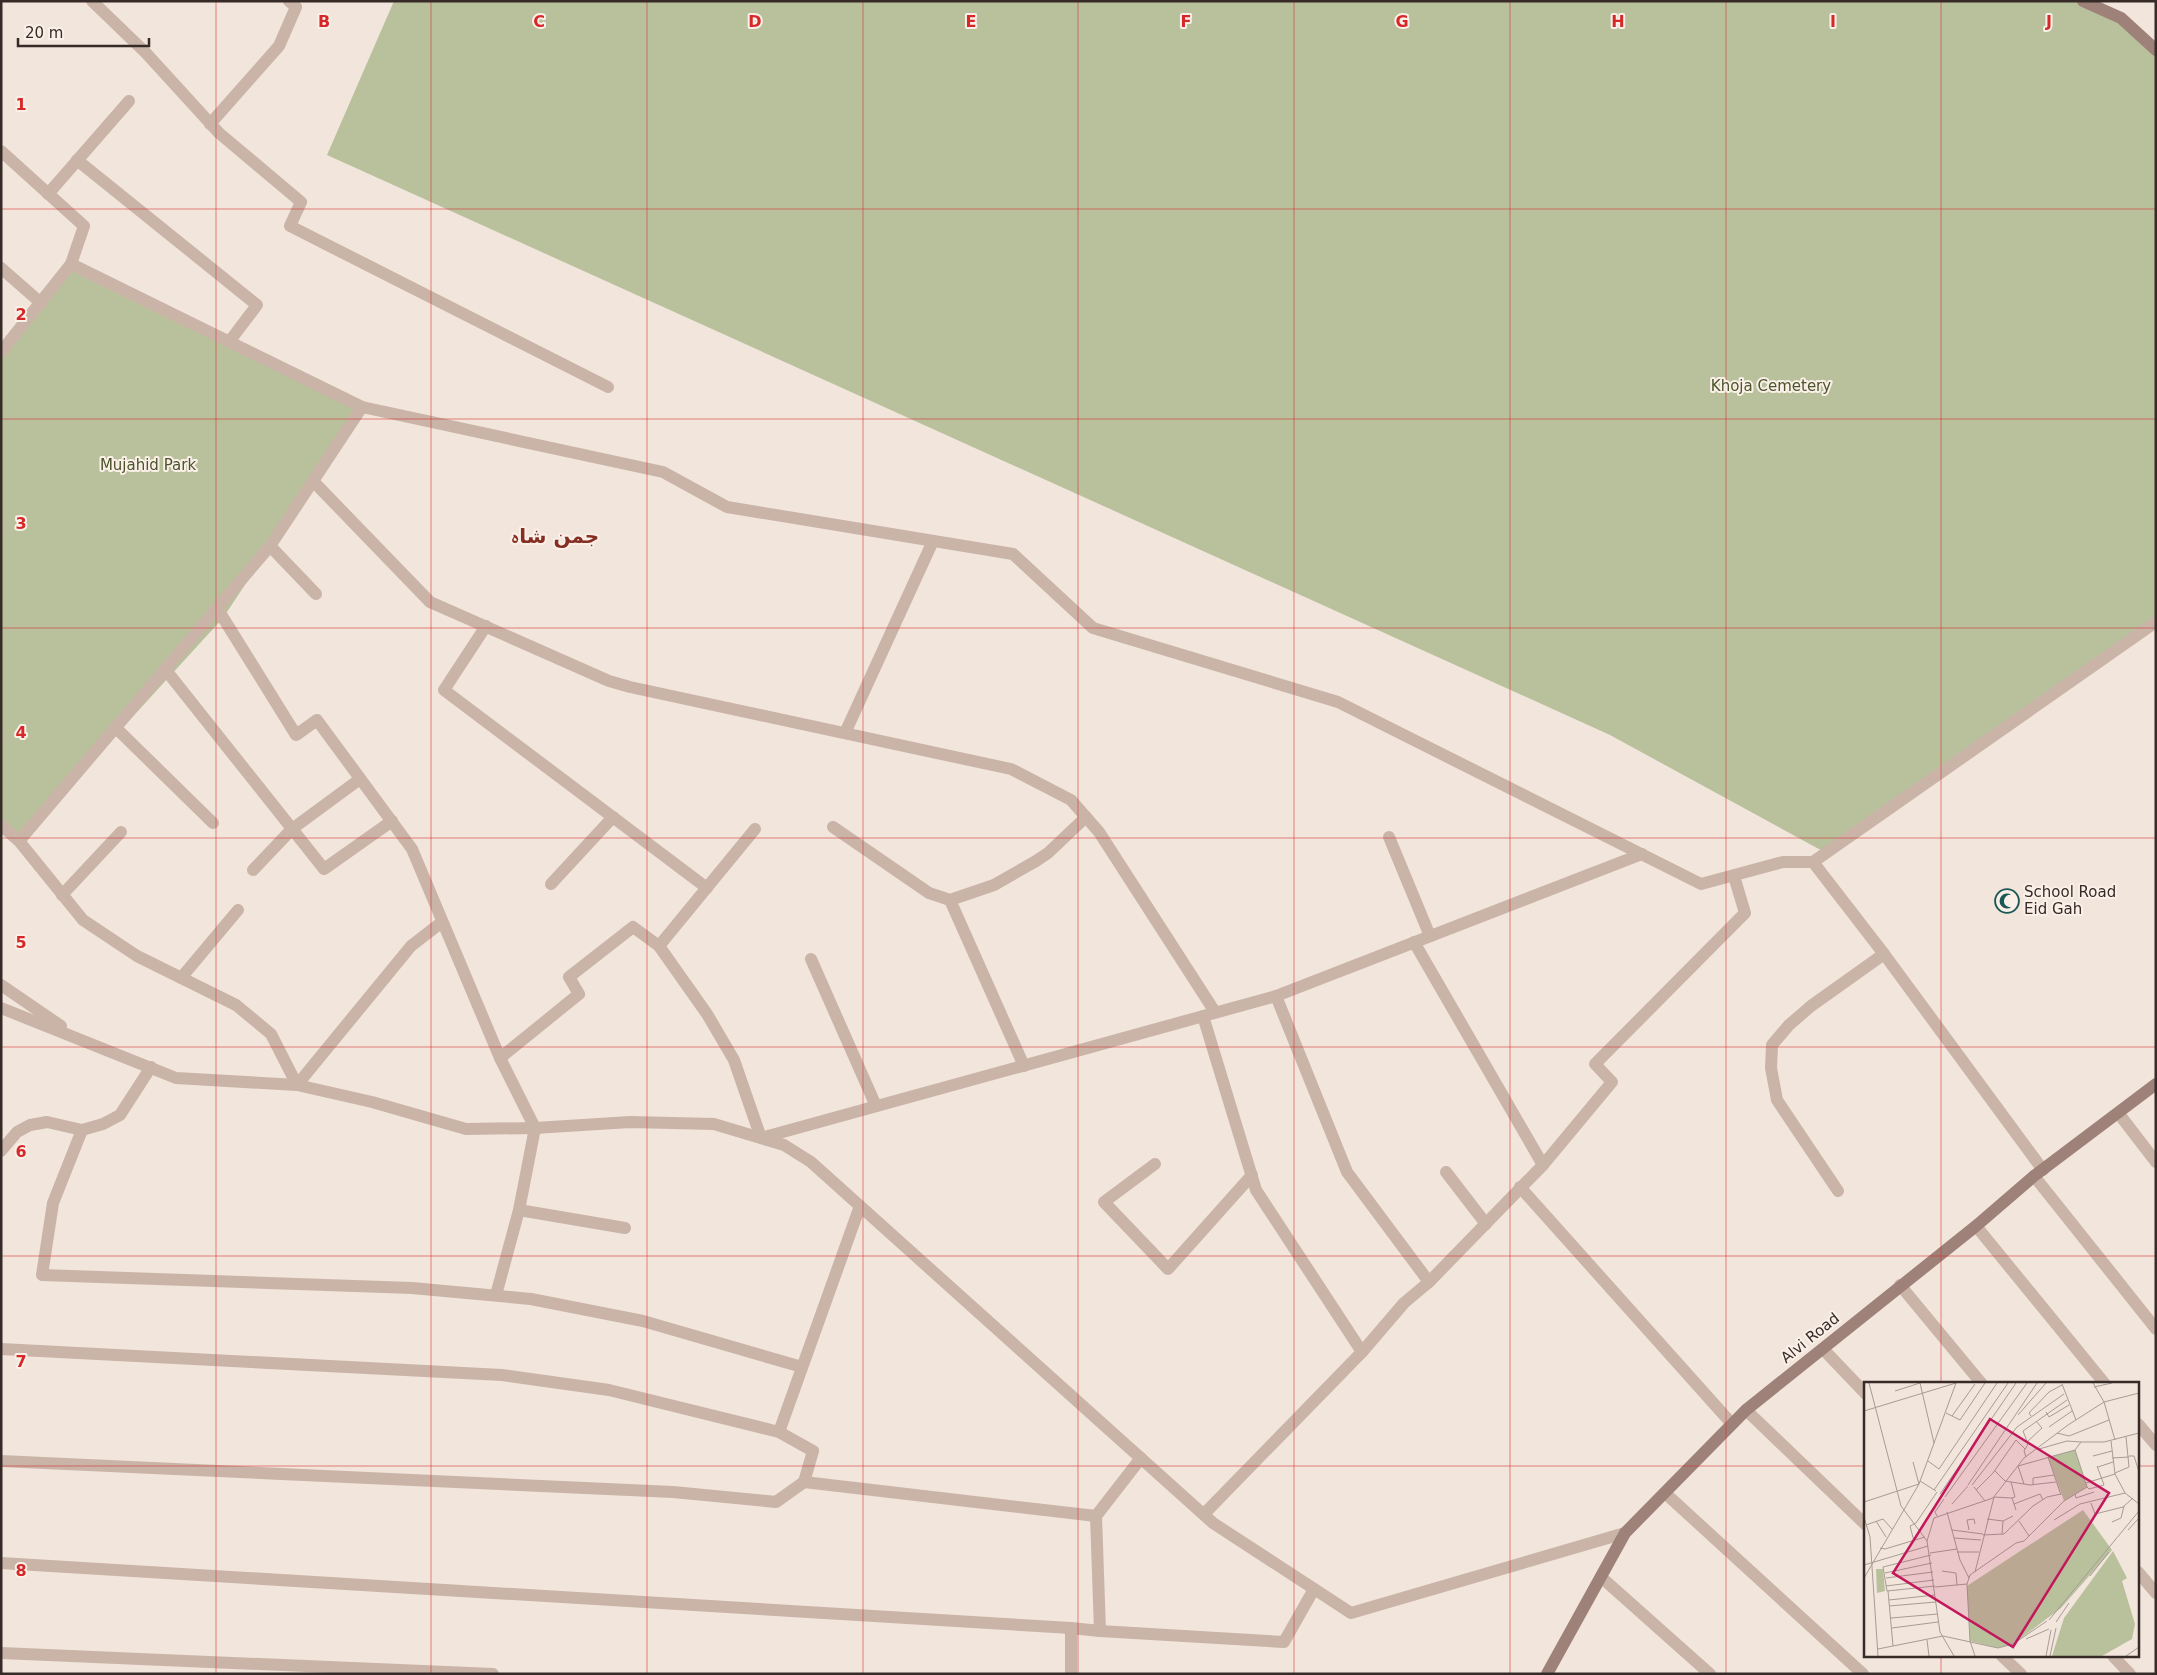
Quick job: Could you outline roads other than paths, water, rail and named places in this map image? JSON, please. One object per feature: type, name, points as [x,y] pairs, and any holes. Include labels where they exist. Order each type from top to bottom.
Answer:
[{"type":"street","points":[[92,1],[146,53],[210,124],[253,163],[301,202],[290,226],[608,387]]},
{"type":"street","points":[[210,124],[279,46],[296,7],[290,1]]},
{"type":"street","points":[[2083,1],[2121,18]]},
{"type":"street","points":[[2098,1],[2121,18],[2156,50]]},
{"type":"street","points":[[48,194],[129,101]]},
{"type":"street","points":[[1,151],[84,226],[71,264],[1,352]]},
{"type":"street","points":[[77,160],[257,305],[229,342]]},
{"type":"street","points":[[71,264],[362,407],[662,472],[726,507],[1014,554],[1093,628],[1338,702],[1701,884],[1783,862],[1813,862],[2156,622]]},
{"type":"street","points":[[1,268],[40,303]]},
{"type":"street","points":[[19,841],[270,546],[362,407]]},
{"type":"street","points":[[313,481],[430,602],[609,681],[1012,769],[1071,800],[1099,832],[1209,1014],[1256,1190],[1362,1352]]},
{"type":"street","points":[[845,733],[932,540]]},
{"type":"street","points":[[270,546],[316,594]]},
{"type":"street","points":[[217,608],[296,735],[316,720],[412,848],[500,1058],[535,1128],[519,1210],[496,1295]]},
{"type":"street","points":[[486,626],[444,690],[707,888]]},
{"type":"street","points":[[165,669],[324,869],[392,821]]},
{"type":"street","points":[[115,727],[213,822]]},
{"type":"street","points":[[253,870],[292,828],[360,779]]},
{"type":"street","points":[[551,884],[613,817]]},
{"type":"street","points":[[833,827],[929,893],[950,900],[994,885],[1048,853],[1086,817]]},
{"type":"street","points":[[1,825],[19,841],[83,920],[137,956],[236,1005],[271,1034],[297,1085]]},
{"type":"street","points":[[658,946],[755,829]]},
{"type":"street","points":[[62,895],[121,832]]},
{"type":"street","points":[[1389,837],[1430,936]]},
{"type":"street","points":[[761,1138],[1276,996],[1642,854]]},
{"type":"street","points":[[1813,862],[1884,954],[2038,1173],[2156,1328]]},
{"type":"street","points":[[1204,1514],[1362,1352],[1404,1303],[1429,1282],[1543,1165],[1612,1082],[1595,1064],[1746,912],[1734,876]]},
{"type":"street","points":[[950,900],[1024,1066]]},
{"type":"street","points":[[180,978],[238,910]]},
{"type":"street","points":[[297,1085],[411,946],[442,922]]},
{"type":"street","points":[[500,1058],[579,994],[569,977],[633,926],[658,946],[707,1014],[734,1060],[761,1138]]},
{"type":"street","points":[[1414,942],[1543,1165]]},
{"type":"street","points":[[1838,1191],[1777,1100],[1771,1068],[1772,1045],[1789,1025],[1811,1006],[1884,954]]},
{"type":"street","points":[[810,959],[876,1106]]},
{"type":"street","points":[[1,985],[80,1039]]},
{"type":"street","points":[[1276,996],[1347,1172],[1429,1282]]},
{"type":"street","points":[[1,1008],[176,1078],[297,1085],[372,1102],[466,1129],[535,1128],[630,1122],[714,1124],[784,1145],[811,1162],[1213,1523],[1351,1612],[1625,1533]]},
{"type":"street","points":[[1,1151],[17,1132],[30,1125],[47,1122],[82,1130],[103,1124],[120,1115],[151,1067]]},
{"type":"street","name":"Alvi Road","points":[[1547,1674],[1625,1533],[1746,1410],[1976,1226],[2038,1173],[2119,1114],[2156,1084]]},
{"type":"street","points":[[2119,1114],[2156,1162]]},
{"type":"street","points":[[82,1130],[53,1203],[42,1275],[412,1288],[532,1299],[643,1321],[802,1367]]},
{"type":"street","points":[[1155,1164],[1104,1202],[1168,1269],[1252,1175]]},
{"type":"street","points":[[1446,1172],[1486,1224]]},
{"type":"street","points":[[1520,1187],[1732,1424]]},
{"type":"street","points":[[779,1432],[860,1206]]},
{"type":"street","points":[[519,1210],[625,1228]]},
{"type":"street","points":[[1976,1226],[2103,1382]]},
{"type":"street","points":[[1900,1285],[1980,1382]]},
{"type":"street","points":[[1,1349],[502,1375],[609,1390],[779,1432],[813,1451],[804,1482],[776,1502],[673,1492],[1,1461]]},
{"type":"street","points":[[1823,1349],[1864,1392]]},
{"type":"street","points":[[1746,1410],[1864,1523]]},
{"type":"street","points":[[2140,1426],[2156,1445]]},
{"type":"street","points":[[1100,1631],[1096,1516],[1142,1458]]},
{"type":"street","points":[[804,1482],[1096,1516]]},
{"type":"street","points":[[1665,1493],[1863,1674]]},
{"type":"street","points":[[1,1564],[1284,1642],[1314,1588]]},
{"type":"street","points":[[2140,1574],[2156,1593]]},
{"type":"street","points":[[1601,1577],[1702,1671]]},
{"type":"street","points":[[1071,1628],[1071,1674]]},
{"type":"street","points":[[1,1652],[493,1674]]},
{"type":"street","points":[[2004,1658],[2021,1674]]},
{"type":"street","points":[[2115,1658],[2130,1674]]},
{"type":"place","name":"School Road Eid Gah","points":[[2007,901]]},
{"type":"district","name":"جمن شاہ","points":[[555,536]]},
{"type":"park label","name":"Khoja Cemetery","points":[[1771,386]]},
{"type":"park label","name":"Mujahid Park","points":[[148,465]]}]
